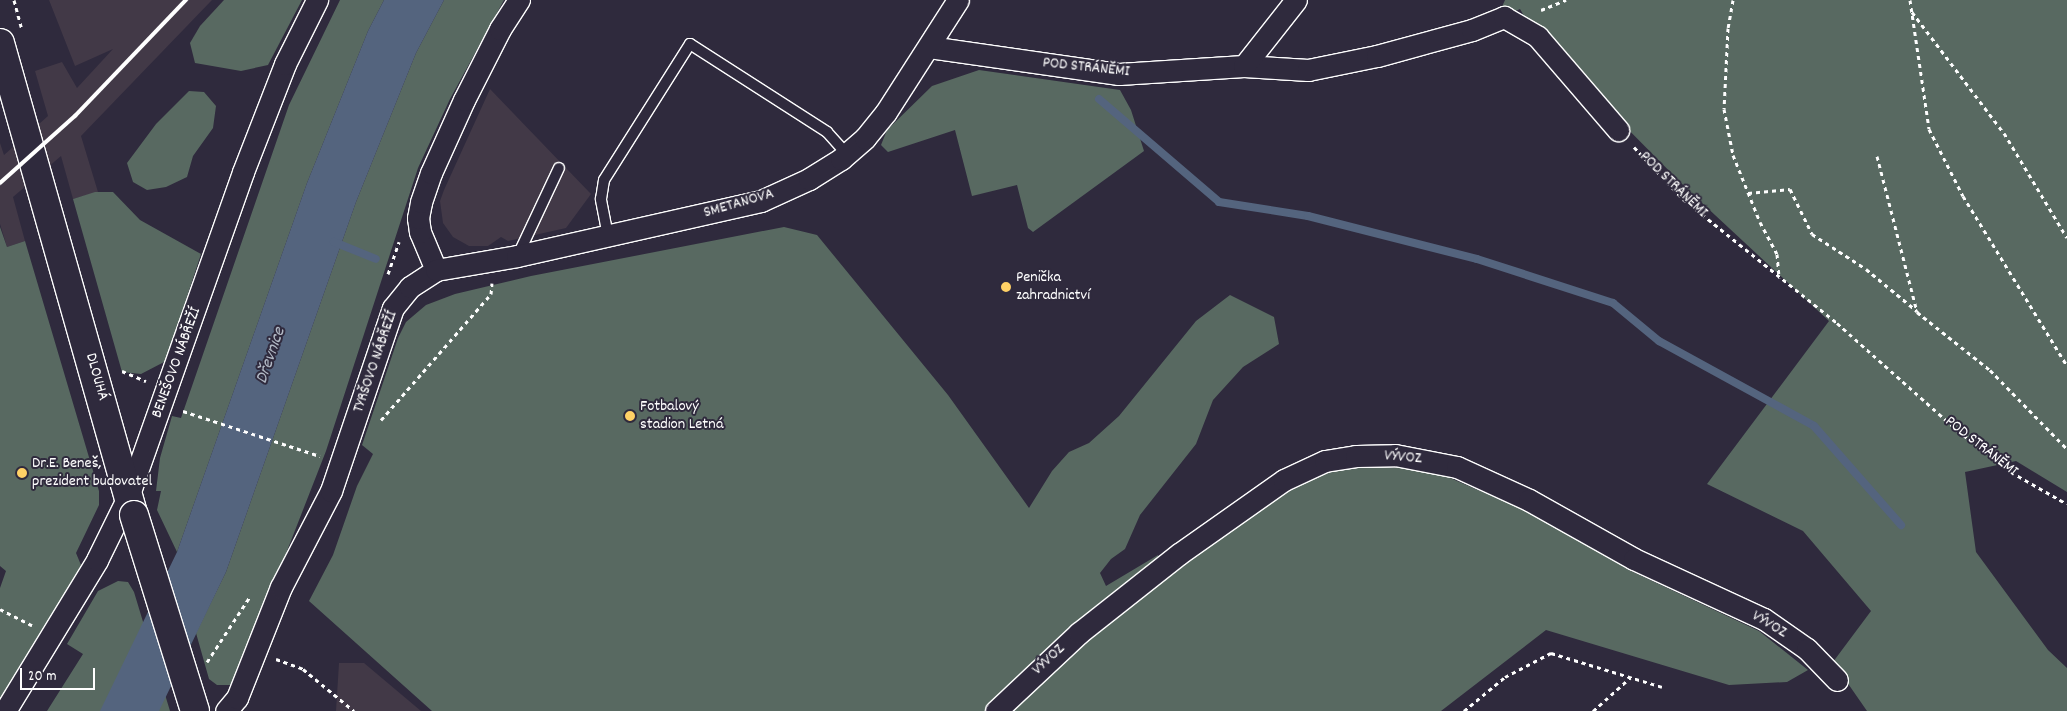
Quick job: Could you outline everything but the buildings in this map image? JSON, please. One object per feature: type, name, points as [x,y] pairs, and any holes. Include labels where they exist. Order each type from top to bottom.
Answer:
[{"type":"main road","name":"DLOUHÁ","points":[[0,43],[131,506],[195,711]]},
{"type":"street","name":"BENEŠOVO NÁBŘEŽÍ","points":[[5,711],[131,506],[243,172],[285,64],[317,0]]},
{"type":"street","points":[[436,270],[420,232],[418,218],[421,202],[430,173],[464,100],[500,29],[519,0]]},
{"type":"street","name":"SMETANOVA","points":[[436,270],[517,256],[761,201],[809,179],[847,154],[886,112],[958,0]]},
{"type":"street","points":[[1244,66],[1296,0]]},
{"type":"street","name":"POD STRÁNĚMI","points":[[929,47],[1119,74],[1244,66],[1308,70],[1377,56],[1472,30],[1504,17],[1538,36],[1618,130]]},
{"type":"street","name":"TYRŠOVO NÁBŘEŽÍ","points":[[226,711],[237,698],[281,587],[341,468],[393,308],[410,287],[436,270]]},
{"type":"street","name":"VÝVOZ","points":[[996,711],[1078,633],[1179,554],[1284,480],[1325,461],[1356,456],[1396,455],[1449,464],[1529,500],[1634,559],[1764,619],[1807,649],[1837,680]]},
{"type":"lane","points":[[608,236],[601,199],[604,180],[690,44],[828,132],[847,154]]},
{"type":"lane","points":[[517,256],[559,168]]},
{"type":"path","points":[[1733,0],[1728,28],[1724,109],[1733,155],[1748,193],[1777,254],[1779,278]]},
{"type":"path","points":[[1910,0],[1930,129],[1963,196],[2067,366]]},
{"type":"path","points":[[1911,12],[2004,133],[2067,238]]},
{"type":"path","name":"POD STRÁNĚMI","points":[[1618,130],[1683,199],[1837,323],[1957,430],[2011,472],[2067,504]]},
{"type":"path","points":[[1877,156],[1917,312]]},
{"type":"path","points":[[1748,193],[1790,189],[1812,234],[1866,269],[1990,370],[2067,449]]},
{"type":"path","points":[[378,422],[429,368],[491,294],[493,278],[485,280]]},
{"type":"path","points":[[183,412],[317,455]]},
{"type":"path","points":[[0,608],[53,635]]},
{"type":"path","points":[[256,652],[303,669],[354,711]]},
{"type":"path","points":[[1464,711],[1505,677],[1552,654],[1662,687]]},
{"type":"path","points":[[1593,711],[1630,678]]},
{"type":"shaded area","points":[[49,0],[212,0],[81,136],[98,192],[73,199],[61,156],[13,197],[25,241],[7,247],[0,224],[0,143],[4,155],[48,116],[35,71],[62,62],[77,88],[113,49],[75,66]]},
{"type":"shaded area","points":[[490,89],[591,194],[566,228],[508,241],[501,237],[488,246],[469,246],[453,237],[443,223],[440,201]]},
{"type":"shaded area","points":[[339,663],[364,663],[421,711],[336,711]]},
{"type":"green space","points":[[224,0],[302,0],[268,65],[241,71],[195,63],[190,43],[200,26]]},
{"type":"green space","points":[[340,0],[384,0],[368,31],[307,183],[177,552],[157,510],[161,491],[156,491],[160,458],[172,416],[181,418],[289,105]]},
{"type":"green space","points":[[444,0],[504,0],[450,99],[418,168],[326,451],[237,679],[230,685],[217,685],[209,679],[196,633],[226,572],[356,202],[416,53]]},
{"type":"green space","points":[[1505,0],[2067,0],[2067,492],[2016,461],[1965,472],[1976,552],[2048,650],[2067,668],[2067,711],[1867,711],[1833,662],[1871,611],[1803,531],[1707,484],[1829,321],[1687,189],[1610,111],[1527,21],[1520,9],[1496,20]]},
{"type":"green space","points":[[979,70],[1120,90],[1131,110],[1144,151],[1033,232],[1028,228],[1017,185],[972,196],[955,130],[888,152],[881,145],[887,130],[932,86]]},
{"type":"green space","points":[[189,91],[204,92],[216,106],[213,128],[193,156],[187,177],[166,187],[147,190],[133,182],[127,163],[156,124]]},
{"type":"green space","points":[[95,192],[113,192],[140,220],[201,254],[166,361],[141,374],[122,372],[73,199]]},
{"type":"green space","points":[[0,227],[7,247],[25,241],[99,491],[99,505],[76,553],[81,565],[47,629],[0,701],[0,588],[6,571],[0,566]]},
{"type":"green space","points":[[784,227],[817,235],[948,395],[1029,508],[1052,471],[1069,452],[1089,443],[1119,416],[1196,321],[1230,295],[1274,317],[1279,344],[1243,367],[1213,400],[1196,444],[1140,515],[1125,549],[1111,559],[1100,573],[1106,586],[1158,555],[1162,577],[1297,481],[1355,466],[1429,469],[1539,516],[1629,570],[1759,631],[1808,670],[1787,682],[1729,685],[1546,630],[1441,711],[432,711],[309,601],[333,555],[357,486],[373,454],[362,445],[398,338],[406,322],[426,305],[455,294],[531,276]]},
{"type":"green space","points":[[118,581],[128,582],[134,592],[170,711],[47,711],[83,654],[67,644],[98,591]]},
{"type":"water","name":"Dřevnice","points":[[384,0],[444,0],[416,53],[356,202],[226,572],[159,711],[100,711],[177,552],[307,183],[368,31]]},
{"type":"waterway","points":[[1099,99],[1219,202],[1308,216],[1477,259],[1613,303],[1659,341],[1814,426],[1901,525]]},
{"type":"waterway","points":[[334,242],[376,259]]},
{"type":"railway","points":[[0,183],[75,116],[186,0]]},
{"type":"place","name":"Penička zahradnictví","points":[[1006,287]]},
{"type":"place","name":"Fotbalový stadion Letná","points":[[630,416]]},
{"type":"place","name":"Dr.E. Beneš, prezident budovatel","points":[[22,473]]}]
